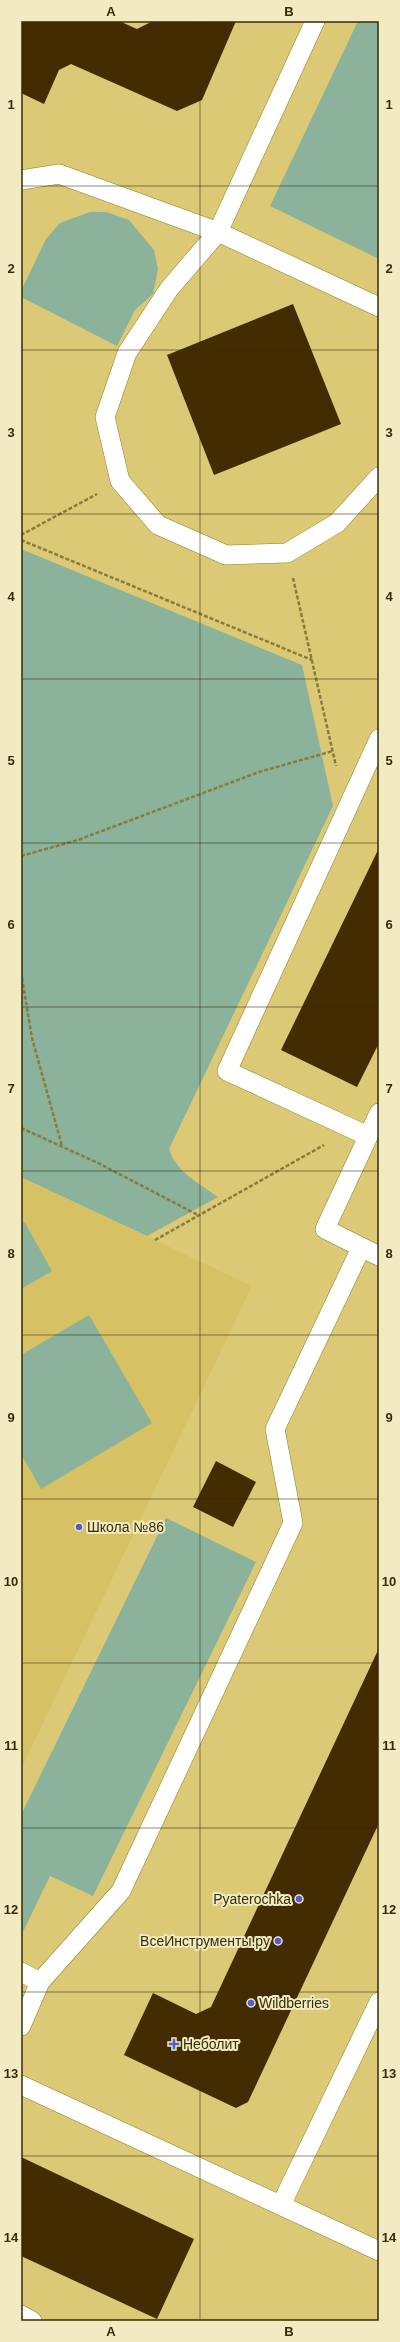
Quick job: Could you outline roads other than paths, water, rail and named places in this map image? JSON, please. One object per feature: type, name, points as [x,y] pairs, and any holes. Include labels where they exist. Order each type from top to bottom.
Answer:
[{"type":"lane","points":[[315,21],[218,232],[169,289],[127,353],[105,417],[120,482],[158,525],[226,555],[287,553],[337,523],[379,477]]},
{"type":"lane","points":[[21,180],[59,174],[218,232],[379,307]]},
{"type":"lane","points":[[360,1132],[227,1071],[379,739]]},
{"type":"lane","points":[[379,1113],[360,1132],[325,1229],[379,1256]]},
{"type":"lane","points":[[21,2026],[40,1982],[121,1891],[293,1523],[275,1430],[361,1248]]},
{"type":"lane","points":[[21,1972],[40,1982]]},
{"type":"lane","points":[[281,2205],[379,2002]]},
{"type":"lane","points":[[21,2085],[379,2251]]},
{"type":"lane","points":[[21,2315],[32,2321]]},
{"type":"place","name":"Школа №86","points":[[79,1527]]},
{"type":"place","name":"Pyaterochka","points":[[299,1899]]},
{"type":"place","name":"ВсеИнструменты.ру","points":[[278,1941]]},
{"type":"place","name":"Wildberries","points":[[251,2003]]},
{"type":"place","name":"Неболит","points":[[174,2044]]}]
